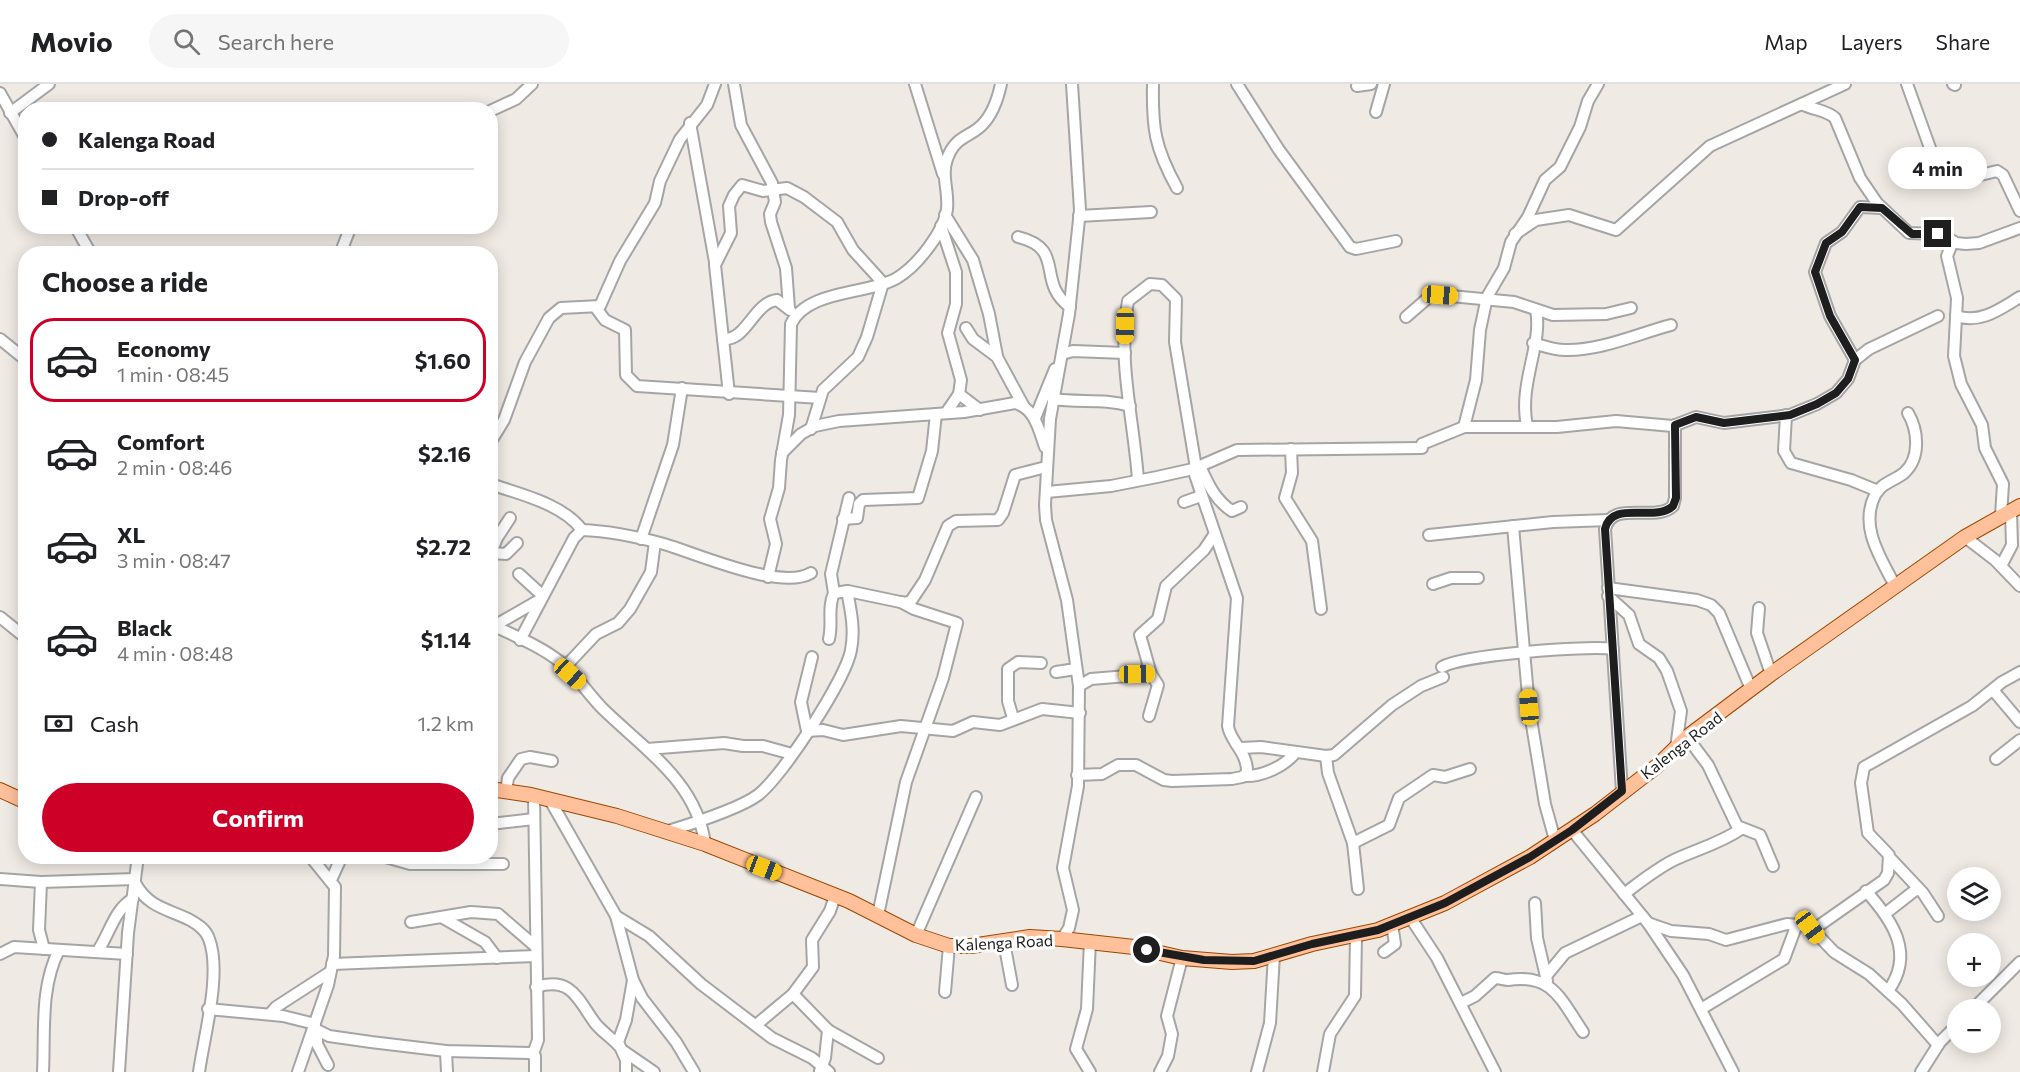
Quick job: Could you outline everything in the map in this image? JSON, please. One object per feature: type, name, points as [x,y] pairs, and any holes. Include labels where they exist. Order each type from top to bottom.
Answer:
[{"type":"main road","name":"Kalenga Road","points":[[498,790],[534,796],[617,816],[705,844],[835,896],[916,934],[949,946],[1004,942],[1030,937],[1090,941],[1182,958],[1232,962],[1254,961],[1356,935],[1392,924],[1445,903],[1556,840],[1572,830],[1687,737],[1771,674],[1965,537],[2011,511]]},
{"type":"main road","points":[[0,790],[18,798]]},
{"type":"street","points":[[25,102],[49,84]]},
{"type":"street","points":[[498,107],[516,99],[532,84]]},
{"type":"street","points":[[498,430],[504,420],[525,362],[549,318],[561,308],[596,308],[607,295],[620,261],[655,203],[664,173],[690,123],[707,105],[715,84]]},
{"type":"street","points":[[734,84],[741,125],[768,172],[773,191],[775,202],[770,214],[771,222],[786,268],[792,313],[789,416],[782,453],[780,488],[770,519],[776,544],[768,577]]},
{"type":"street","points":[[915,84],[945,180]]},
{"type":"street","points":[[792,313],[827,297],[897,278],[908,268],[931,242],[945,215],[946,159],[952,148],[968,132],[983,124],[996,102],[1001,84]]},
{"type":"street","points":[[1062,939],[1072,919],[1071,898],[1063,868],[1076,799],[1080,713],[1079,686],[1067,600],[1046,520],[1046,467],[1053,399],[1070,307],[1079,216],[1072,84]]},
{"type":"street","points":[[1153,84],[1152,118],[1158,152],[1177,188]]},
{"type":"street","points":[[1237,84],[1279,150],[1350,247],[1356,249],[1396,241]]},
{"type":"street","points":[[1357,86],[1371,84]]},
{"type":"street","points":[[1376,112],[1384,84]]},
{"type":"street","points":[[1464,427],[1476,380],[1480,330],[1487,297],[1504,268],[1515,234],[1531,211],[1545,180],[1560,167],[1580,127],[1588,101],[1598,84]]},
{"type":"street","points":[[1515,234],[1536,220],[1569,215],[1616,230],[1710,147],[1845,84]]},
{"type":"street","points":[[1907,84],[1934,159],[1944,178],[1956,181],[1997,171],[2003,175],[2020,211]]},
{"type":"street","points":[[0,93],[18,126]]},
{"type":"street","points":[[1802,104],[1819,113],[1828,113],[1835,118],[1850,159],[1882,208],[1909,233],[1933,232],[1966,244],[1979,243],[2020,228]]},
{"type":"street","points":[[10,113],[18,107]]},
{"type":"street","points":[[690,123],[714,243],[729,394]]},
{"type":"street","points":[[715,265],[729,237],[728,217],[734,195],[744,185],[773,191],[786,188],[792,189],[833,219],[853,250],[883,283]]},
{"type":"street","points":[[1855,360],[1830,316],[1815,272],[1826,243],[1842,232],[1860,207],[1882,208]]},
{"type":"street","points":[[1079,216],[1151,212]]},
{"type":"street","points":[[945,215],[972,260],[989,314],[997,356],[1023,405],[1035,418],[1047,453]]},
{"type":"street","points":[[843,519],[857,518],[859,504],[863,500],[918,498],[926,478],[941,414],[959,394],[961,372],[948,333],[956,304],[957,272],[941,226]]},
{"type":"street","points":[[1018,237],[1035,242],[1043,249],[1052,288],[1070,307]]},
{"type":"street","points":[[1953,241],[1947,256],[1957,298],[1953,340],[1956,366],[1961,384],[1982,425],[1984,448],[2003,484],[2011,511],[2015,549],[2001,566]]},
{"type":"street","points":[[811,429],[820,398],[828,385],[858,357],[870,328],[883,283]]},
{"type":"street","points":[[1138,480],[1125,352],[1128,301],[1150,284],[1162,285],[1176,299],[1175,342],[1201,496],[1237,598],[1228,726],[1232,739],[1241,748],[1248,770],[1244,776]]},
{"type":"street","points":[[1406,316],[1429,297],[1487,297],[1514,302],[1553,315],[1591,315],[1631,308]]},
{"type":"street","points":[[1956,316],[1975,319],[2004,308],[2020,297]]},
{"type":"street","points":[[723,339],[735,336],[766,303],[777,300],[792,313]]},
{"type":"street","points":[[596,308],[605,320],[625,330],[626,375],[632,384],[729,394],[820,398]]},
{"type":"street","points":[[1527,426],[1524,403],[1536,310]]},
{"type":"street","points":[[1047,492],[1111,486],[1197,468],[1237,450],[1422,446],[1464,427],[1557,427],[1616,421],[1675,425],[1696,417],[1724,423],[1786,415],[1817,404],[1836,393],[1848,379],[1855,360],[1893,336],[1938,315]]},
{"type":"street","points":[[1533,343],[1554,349],[1573,350],[1615,342],[1671,325]]},
{"type":"street","points":[[966,328],[973,339],[997,356]]},
{"type":"street","points":[[0,339],[18,354]]},
{"type":"street","points":[[1035,418],[1062,356],[1073,351],[1125,352]]},
{"type":"street","points":[[640,539],[673,445],[682,388]]},
{"type":"street","points":[[959,394],[980,410]]},
{"type":"street","points":[[1053,399],[1077,403],[1104,400],[1130,406]]},
{"type":"street","points":[[782,453],[811,429],[839,421],[941,414],[1015,403],[1023,405]]},
{"type":"street","points":[[1895,586],[1874,548],[1870,517],[1878,491],[1908,467],[1917,439],[1915,425],[1908,413]]},
{"type":"street","points":[[1786,415],[1784,451],[1791,463],[1851,480],[1878,491]]},
{"type":"street","points":[[1429,536],[1513,526],[1609,520],[1628,513],[1659,513],[1673,506],[1676,498],[1675,425]]},
{"type":"street","points":[[1291,449],[1292,473],[1285,498],[1312,541],[1321,609]]},
{"type":"street","points":[[901,602],[911,601],[919,591],[944,533],[951,523],[998,520],[1003,513],[1015,475],[1046,467]]},
{"type":"street","points":[[1197,468],[1219,500],[1232,511],[1241,507]]},
{"type":"street","points":[[498,487],[555,509],[571,518],[582,530],[655,542],[768,577],[799,579],[811,573]]},
{"type":"street","points":[[1184,502],[1201,496]]},
{"type":"street","points":[[829,639],[832,624],[828,609],[834,593],[831,574],[849,498]]},
{"type":"street","points":[[498,536],[510,518]]},
{"type":"street","points":[[1609,520],[1605,529],[1608,592],[1622,791]]},
{"type":"street","points":[[1513,526],[1524,654],[1540,782],[1556,840]]},
{"type":"street","points":[[520,640],[574,537],[582,530]]},
{"type":"street","points":[[1149,716],[1158,686],[1151,674],[1141,634],[1158,619],[1166,586],[1204,550],[1214,535]]},
{"type":"street","points":[[1965,537],[2001,566],[2020,586]]},
{"type":"street","points":[[565,667],[591,638],[618,622],[630,609],[651,572],[655,542]]},
{"type":"street","points":[[498,554],[506,554],[517,543]]},
{"type":"street","points":[[519,574],[543,598]]},
{"type":"street","points":[[1433,584],[1450,578],[1478,578]]},
{"type":"street","points":[[834,593],[847,591],[901,602],[914,609],[957,623],[943,678],[906,782],[878,915]]},
{"type":"street","points":[[664,832],[747,802],[771,783],[838,684],[851,652],[853,635],[847,591]]},
{"type":"street","points":[[1608,592],[1697,600],[1711,605],[1719,613],[1751,689]]},
{"type":"street","points":[[1608,592],[1629,615],[1639,644],[1659,658],[1667,670],[1681,711],[1676,748]]},
{"type":"street","points":[[498,622],[543,598]]},
{"type":"street","points":[[1759,608],[1757,633],[1771,674]]},
{"type":"street","points":[[0,617],[18,632]]},
{"type":"street","points":[[498,628],[555,658],[602,708],[647,749],[682,787],[700,819],[705,844]]},
{"type":"street","points":[[1241,748],[1326,756],[1341,750],[1358,732],[1409,693],[1456,662],[1583,647],[1612,649]]},
{"type":"street","points":[[807,731],[801,702],[812,657]]},
{"type":"street","points":[[1013,718],[1008,701],[1008,669],[1018,662],[1041,663]]},
{"type":"street","points":[[1056,672],[1076,669]]},
{"type":"street","points":[[1938,916],[1918,888],[1868,833],[1862,769],[1972,706],[2020,672]]},
{"type":"street","points":[[1079,686],[1091,679],[1151,674]]},
{"type":"street","points":[[1993,690],[2020,722]]},
{"type":"street","points":[[807,731],[823,730],[843,735],[901,726],[953,731],[973,722],[995,726],[1042,709],[1080,713]]},
{"type":"street","points":[[1687,737],[1708,765],[1741,829],[1760,835],[1773,866]]},
{"type":"street","points":[[1996,759],[2020,741]]},
{"type":"street","points":[[647,749],[696,747],[724,743],[748,747],[757,745],[792,753]]},
{"type":"street","points":[[1077,775],[1102,774],[1122,764],[1136,765],[1166,780],[1257,776],[1272,769],[1296,752]]},
{"type":"street","points":[[1326,756],[1328,773],[1353,843],[1358,888]]},
{"type":"street","points":[[506,792],[513,768],[521,759],[530,757],[552,761]]},
{"type":"street","points":[[1353,843],[1389,825],[1399,798],[1434,775],[1445,777],[1470,769]]},
{"type":"street","points":[[534,796],[538,1040],[533,1054],[535,1072]]},
{"type":"street","points":[[916,934],[976,797]]},
{"type":"street","points":[[550,800],[616,916],[633,980],[648,1007],[676,1042],[694,1072]]},
{"type":"street","points":[[498,823],[534,819]]},
{"type":"street","points":[[1624,894],[1648,875],[1673,861],[1722,842],[1741,829]]},
{"type":"street","points":[[1572,830],[1645,920],[1683,975],[1733,1072]]},
{"type":"street","points":[[1545,976],[1565,953],[1645,920],[1671,931],[1709,934],[1726,940],[1797,924],[1810,927],[1821,925],[1884,880],[1888,873],[1890,858]]},
{"type":"street","points":[[119,1072],[127,954],[137,864]]},
{"type":"street","points":[[298,1072],[315,1028],[331,968],[336,898],[331,880],[317,864]]},
{"type":"street","points":[[331,880],[338,864]]},
{"type":"street","points":[[498,864],[503,864]]},
{"type":"street","points":[[0,879],[41,882],[135,881]]},
{"type":"street","points":[[135,881],[145,899],[194,922],[203,928],[209,937],[213,961],[199,1072]]},
{"type":"street","points":[[41,882],[39,930],[44,949]]},
{"type":"street","points":[[1886,913],[1918,888]]},
{"type":"street","points":[[1866,891],[1886,913],[1895,930],[1902,955],[1897,977],[1888,991]]},
{"type":"street","points":[[756,1025],[793,994],[813,967],[815,960],[812,940],[830,911],[835,896]]},
{"type":"street","points":[[97,952],[109,936],[120,909],[133,899]]},
{"type":"street","points":[[1535,903],[1537,938],[1549,987]]},
{"type":"street","points":[[411,922],[471,912],[498,914],[535,951]]},
{"type":"street","points":[[616,916],[649,936],[701,984],[772,1038],[824,1070],[828,1030]]},
{"type":"street","points":[[1410,917],[1437,958],[1495,1072]]},
{"type":"street","points":[[443,918],[485,942],[497,958]]},
{"type":"street","points":[[1384,952],[1395,944],[1392,924]]},
{"type":"street","points":[[1701,1009],[1779,963],[1788,953],[1797,924]]},
{"type":"street","points":[[1810,927],[1834,952],[1869,974],[1888,991],[1938,1045]]},
{"type":"street","points":[[1323,1072],[1330,1035],[1355,996],[1356,935]]},
{"type":"street","points":[[1090,941],[1088,1010],[1076,1049],[1090,1072]]},
{"type":"street","points":[[1004,942],[1012,985]]},
{"type":"street","points":[[945,992],[949,946]]},
{"type":"street","points":[[0,954],[14,947],[127,954]]},
{"type":"street","points":[[43,1072],[46,991],[49,970],[59,950]]},
{"type":"street","points":[[270,1014],[276,1006],[331,968],[497,958],[535,951]]},
{"type":"street","points":[[1257,1072],[1270,1023],[1274,955]]},
{"type":"street","points":[[1160,1072],[1168,1056],[1172,1034],[1167,1016],[1182,958]]},
{"type":"street","points":[[1983,999],[2020,962]]},
{"type":"street","points":[[1461,1003],[1475,996],[1495,978],[1506,980],[1527,977],[1549,987],[1563,999],[1583,1032]]},
{"type":"street","points":[[626,1072],[620,1048],[633,980]]},
{"type":"street","points":[[536,987],[553,984],[572,990],[597,1026],[620,1048],[654,1072]]},
{"type":"street","points":[[793,994],[828,1030],[878,1058]]},
{"type":"street","points":[[629,1006],[648,1007]]},
{"type":"street","points":[[208,1009],[270,1014],[344,1039],[446,1051],[533,1054]]},
{"type":"street","points":[[315,1028],[317,1044],[328,1065]]},
{"type":"street","points":[[1921,1072],[1938,1045],[1947,1036]]},
{"type":"street","points":[[446,1051],[447,1072]]},
{"type":"route","points":[[1147,950],[1182,958],[1232,962],[1254,961],[1312,944],[1378,930],[1445,903],[1530,857],[1595,814],[1622,791],[1608,583],[1605,529],[1607,522],[1616,516],[1628,513],[1659,513],[1673,506],[1676,498],[1675,425],[1696,417],[1724,423],[1790,415],[1830,398],[1842,387],[1848,379],[1855,360],[1830,316],[1818,286],[1815,269],[1821,260],[1826,243],[1842,232],[1860,207],[1882,208],[1909,233],[1938,234]]}]
